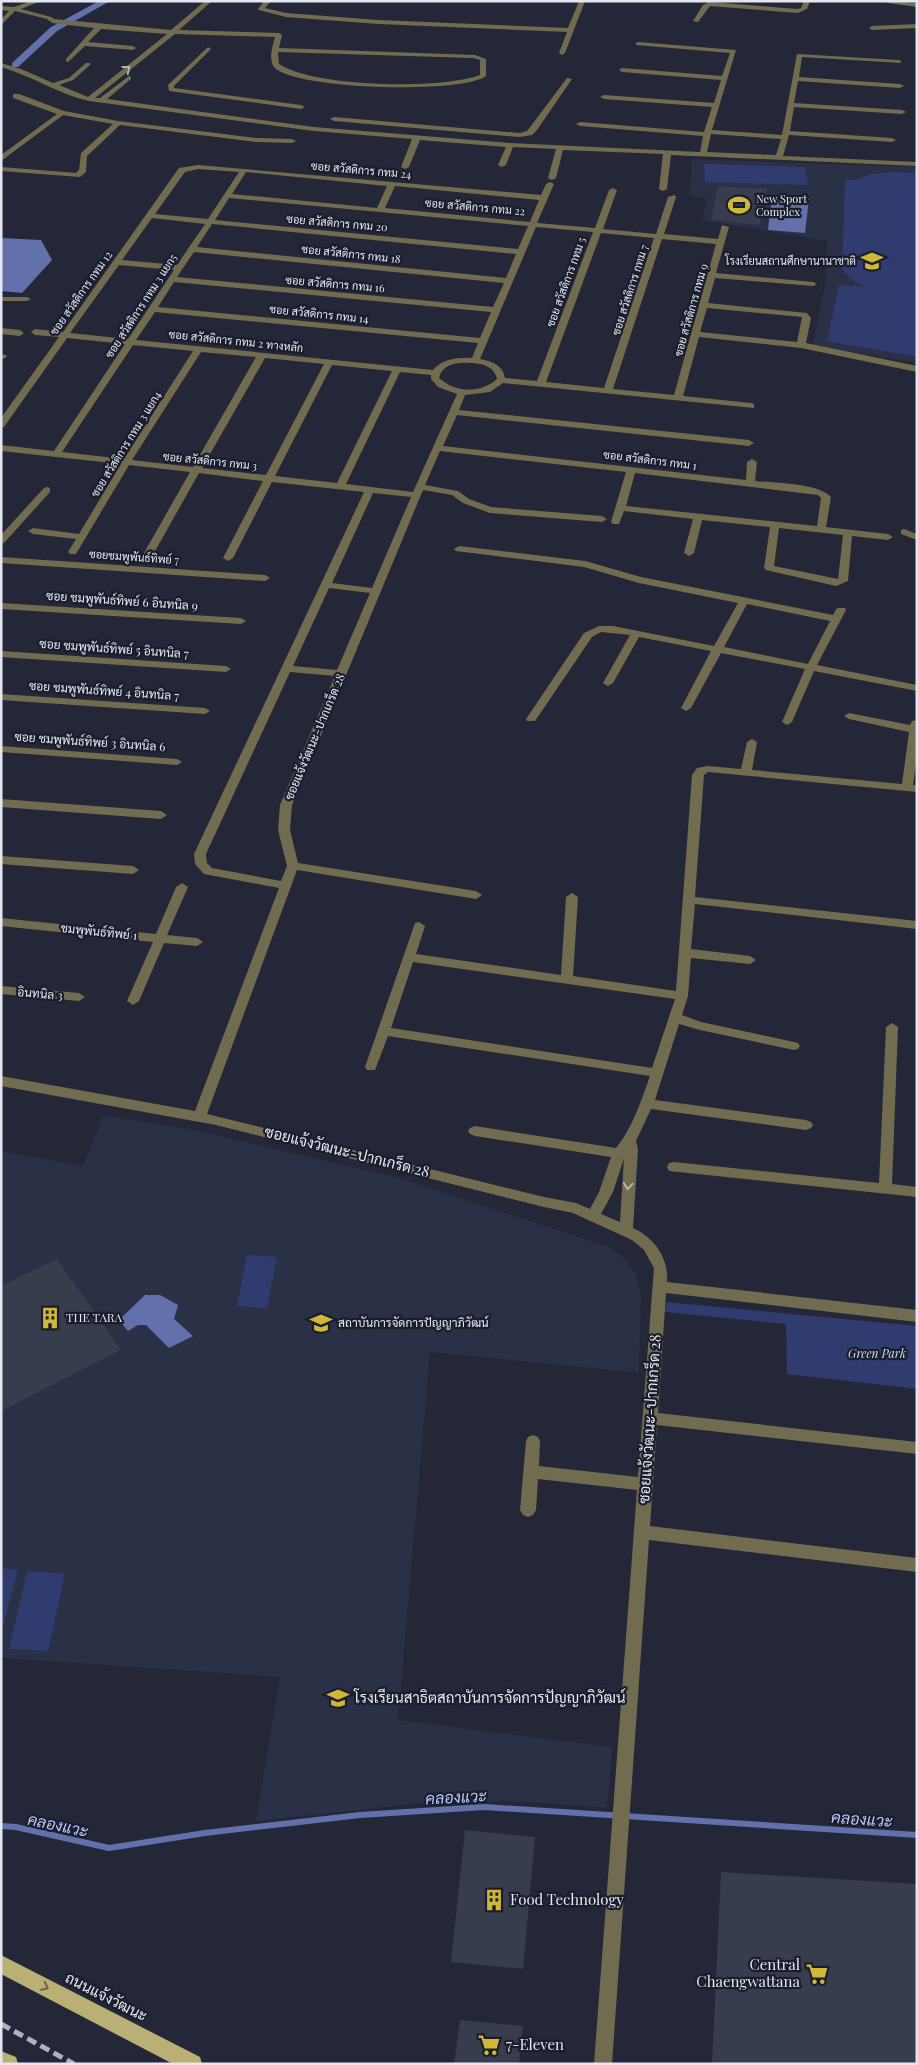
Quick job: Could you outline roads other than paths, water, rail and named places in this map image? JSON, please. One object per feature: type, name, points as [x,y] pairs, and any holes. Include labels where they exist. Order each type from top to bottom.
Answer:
[{"type":"main road","name":"ถนนแจ้งวัฒนะ","points":[[1,1964],[193,2064]]},
{"type":"main road","points":[[1,2060],[9,2064]]},
{"type":"street","points":[[1,23],[14,9],[38,1]]},
{"type":"street","points":[[102,101],[179,32],[209,1]]},
{"type":"street","points":[[89,99],[219,1]]},
{"type":"street","points":[[268,1],[261,9],[264,12],[287,15],[404,24],[571,30]]},
{"type":"street","points":[[562,53],[582,1]]},
{"type":"street","points":[[696,21],[705,6],[709,4],[798,11],[804,9],[807,2],[817,1]]},
{"type":"street","points":[[888,1],[917,5]]},
{"type":"street","points":[[1,8],[14,9],[49,18],[52,21],[179,32]]},
{"type":"street","points":[[69,21],[99,27],[279,35],[275,50],[276,65],[283,70],[308,78],[330,81],[453,84],[478,80],[484,73],[484,60],[474,56],[275,50]]},
{"type":"street","points":[[872,28],[917,26]]},
{"type":"street","points":[[68,60],[99,27]]},
{"type":"street","points":[[83,44],[133,48]]},
{"type":"street","points":[[638,44],[734,51],[703,154]]},
{"type":"street","points":[[208,49],[170,86],[172,90],[301,107]]},
{"type":"street","points":[[779,157],[800,55],[900,62]]},
{"type":"street","points":[[53,85],[71,79],[88,64]]},
{"type":"street","points":[[1,65],[19,70],[89,99],[275,124],[560,149],[917,164]]},
{"type":"street","points":[[622,70],[725,78]]},
{"type":"street","points":[[334,118],[507,134],[529,133],[568,79]]},
{"type":"street","points":[[794,79],[900,86]]},
{"type":"street","points":[[184,112],[207,95]]},
{"type":"street","points":[[16,96],[62,113],[118,123],[253,140],[292,141]]},
{"type":"street","points":[[604,97],[717,105]]},
{"type":"street","points":[[790,105],[902,112]]},
{"type":"street","points":[[1,159],[62,113]]},
{"type":"street","points":[[253,140],[260,122]]},
{"type":"street","points":[[1,169],[77,175],[82,172],[82,158],[84,155],[118,123]]},
{"type":"street","points":[[253,140],[275,124]]},
{"type":"street","points":[[390,135],[396,124]]},
{"type":"street","points":[[580,124],[708,133],[892,140]]},
{"type":"street","points":[[405,167],[417,137]]},
{"type":"street","points":[[502,165],[510,145]]},
{"type":"street","points":[[475,360],[551,181],[560,149]]},
{"type":"street","points":[[663,190],[667,153]]},
{"type":"street","name":"ซอย สวัสดิการ กทม 24","points":[[178,174],[188,167],[244,170],[544,198]]},
{"type":"street","name":"ซอย สวัสดิการ กทม 3 แยก5","points":[[56,454],[244,170]]},
{"type":"street","name":"ซอย สวัสดิการ กทม 12","points":[[1,425],[178,174]]},
{"type":"street","points":[[380,210],[392,184]]},
{"type":"street","name":"ซอย สวัสดิการ กทม 5","points":[[541,383],[613,190]]},
{"type":"street","name":"ซอย สวัสดิการ กทม 22","points":[[227,196],[721,242]]},
{"type":"street","name":"ซอย สวัสดิการ กทม 7","points":[[608,390],[672,197]]},
{"type":"street","name":"ซอย สวัสดิการ กทม 20","points":[[150,216],[521,252]]},
{"type":"street","name":"ซอย สวัสดิการ กทม 9","points":[[678,398],[725,227]]},
{"type":"street","name":"ซอย สวัสดิการ กทม 18","points":[[192,249],[509,281]]},
{"type":"street","points":[[117,262],[179,268]]},
{"type":"street","points":[[712,275],[813,284]]},
{"type":"street","name":"ซอย สวัสดิการ กทม 16","points":[[172,279],[496,310]]},
{"type":"street","points":[[1,299],[27,298]]},
{"type":"street","points":[[704,305],[804,315],[806,318],[801,345]]},
{"type":"street","name":"ซอย สวัสดิการ กทม 14","points":[[152,309],[483,341]]},
{"type":"street","points":[[1,331],[20,332]]},
{"type":"street","name":"ซอย สวัสดิการ กทม 2 ทางหลัก","points":[[35,332],[435,373]]},
{"type":"street","points":[[695,334],[801,345],[917,369]]},
{"type":"street","name":"ซอย สวัสดิการ กทม 3 แยก4","points":[[73,552],[126,462],[199,348]]},
{"type":"street","points":[[145,560],[262,355]]},
{"type":"street","points":[[475,360],[496,367],[501,373],[501,380],[496,386],[487,390],[462,393],[440,386],[435,379],[435,373],[440,367],[450,362],[475,360]]},
{"type":"street","points":[[228,558],[330,362]]},
{"type":"street","points":[[340,487],[398,368]]},
{"type":"street","points":[[501,380],[751,406]]},
{"type":"street","name":"ซอยแจ้งวัฒนะ-ปากเกร็ด 28","points":[[293,866],[284,830],[286,805],[417,492],[462,393]]},
{"type":"street","points":[[453,412],[749,443]]},
{"type":"street","name":"ซอย สวัสดิการ กทม 3","points":[[1,448],[340,487],[417,492],[462,498],[490,510],[602,519]]},
{"type":"street","name":"ซอย สวัสดิการ กทม 1","points":[[437,448],[632,469],[822,493],[826,497],[821,530]]},
{"type":"street","points":[[750,483],[752,462]]},
{"type":"street","points":[[616,522],[632,469]]},
{"type":"street","points":[[1,541],[47,490]]},
{"type":"street","points":[[286,886],[208,871],[200,864],[200,854],[370,490]]},
{"type":"street","points":[[621,508],[888,537]]},
{"type":"street","points":[[689,553],[698,516]]},
{"type":"street","points":[[775,525],[769,568],[836,583],[843,581],[848,533]]},
{"type":"street","points":[[33,531],[82,537]]},
{"type":"street","points":[[904,532],[917,537]]},
{"type":"street","points":[[459,549],[584,564],[629,578],[742,602],[838,615],[810,667],[787,722]]},
{"type":"street","name":"ซอยชมพูพันธ์ทิพย์ 7","points":[[1,560],[266,578]]},
{"type":"street","points":[[326,585],[376,591]]},
{"type":"street","points":[[686,708],[742,602]]},
{"type":"street","name":"ซอย ชมพูพันธ์ทิพย์ 6 อินทนิล 9","points":[[1,606],[241,621]]},
{"type":"street","points":[[531,719],[592,632],[599,629],[613,629],[917,688]]},
{"type":"street","points":[[608,684],[636,634]]},
{"type":"street","name":"ซอย ชมพูพันธ์ทิพย์ 5 อินทนิล 7","points":[[1,654],[226,669]]},
{"type":"street","points":[[286,668],[341,674]]},
{"type":"street","name":"ซอย ชมพูพันธ์ทิพย์ 4 อินทนิล 7","points":[[1,697],[205,711]]},
{"type":"street","points":[[593,1216],[606,1192],[619,1153],[629,1141],[647,1104],[682,996],[698,775],[701,770],[708,769],[912,788],[916,727],[849,716]]},
{"type":"street","points":[[746,772],[752,742]]},
{"type":"street","name":"ซอย ชมพูพันธ์ทิพย์ 3 อินทนิล 6","points":[[1,749],[177,762]]},
{"type":"street","points":[[1,803],[161,815]]},
{"type":"street","points":[[1,860],[133,870]]},
{"type":"street","points":[[200,1116],[202,1105],[293,866],[476,895]]},
{"type":"street","points":[[133,1001],[182,887]]},
{"type":"street","points":[[567,980],[572,897]]},
{"type":"street","points":[[690,900],[917,925]]},
{"type":"street","name":"ชมพูพันธ์ทิพย์ 1","points":[[1,922],[197,942]]},
{"type":"street","points":[[371,1067],[419,926]]},
{"type":"street","points":[[686,953],[750,960]]},
{"type":"street","points":[[409,957],[682,996]]},
{"type":"street","name":"อินทนิล 3","points":[[1,990],[79,997]]},
{"type":"street","points":[[676,1018],[700,1026],[794,1046]]},
{"type":"street","points":[[885,1188],[892,1027]]},
{"type":"street","points":[[383,1031],[657,1073]]},
{"type":"street","name":"ซอยแจ้งวัฒนะ-ปากเกร็ด 28","points":[[1,1081],[200,1116],[544,1202],[576,1208],[636,1236],[649,1246],[661,1268],[660,1287],[603,2064]]},
{"type":"street","points":[[647,1104],[806,1124]]},
{"type":"street","points":[[475,1131],[619,1153]]},
{"type":"street","points":[[626,1231],[627,1194],[632,1149],[629,1141]]},
{"type":"street","points":[[674,1167],[917,1192]]},
{"type":"street","points":[[660,1287],[917,1316]]},
{"type":"street","points":[[650,1418],[917,1448]]},
{"type":"street","points":[[528,1510],[533,1441]]},
{"type":"street","points":[[531,1472],[646,1484]]},
{"type":"street","points":[[642,1532],[917,1565]]},
{"type":"waterway","points":[[15,65],[54,29],[106,1]]},
{"type":"waterway","name":"คลองแวะ","points":[[1,1826],[16,1827],[109,1848],[205,1833],[360,1815],[484,1807],[917,1835]]},
{"type":"railway","points":[[1,2024],[74,2064]]},
{"type":"place","name":"New Sport Complex","points":[[739,205]]},
{"type":"place","name":"โรงเรียนสถานศึกษานานาชาติ","points":[[872,261]]},
{"type":"place","name":"THE TARA","points":[[50,1318]]},
{"type":"place","name":"สถาบันการจัดการปัญญาภิวัฒน์","points":[[321,1323]]},
{"type":"place","name":"โรงเรียนสาธิตสถาบันการจัดการปัญญาภิวัฒน์","points":[[338,1698]]},
{"type":"place","name":"Food Technology","points":[[494,1900]]},
{"type":"place","name":"Central Chaengwattana","points":[[817,1974]]},
{"type":"place","name":"7-Eleven","points":[[489,2045]]},
{"type":"park label","name":"Green Park","points":[[877,1354]]}]
